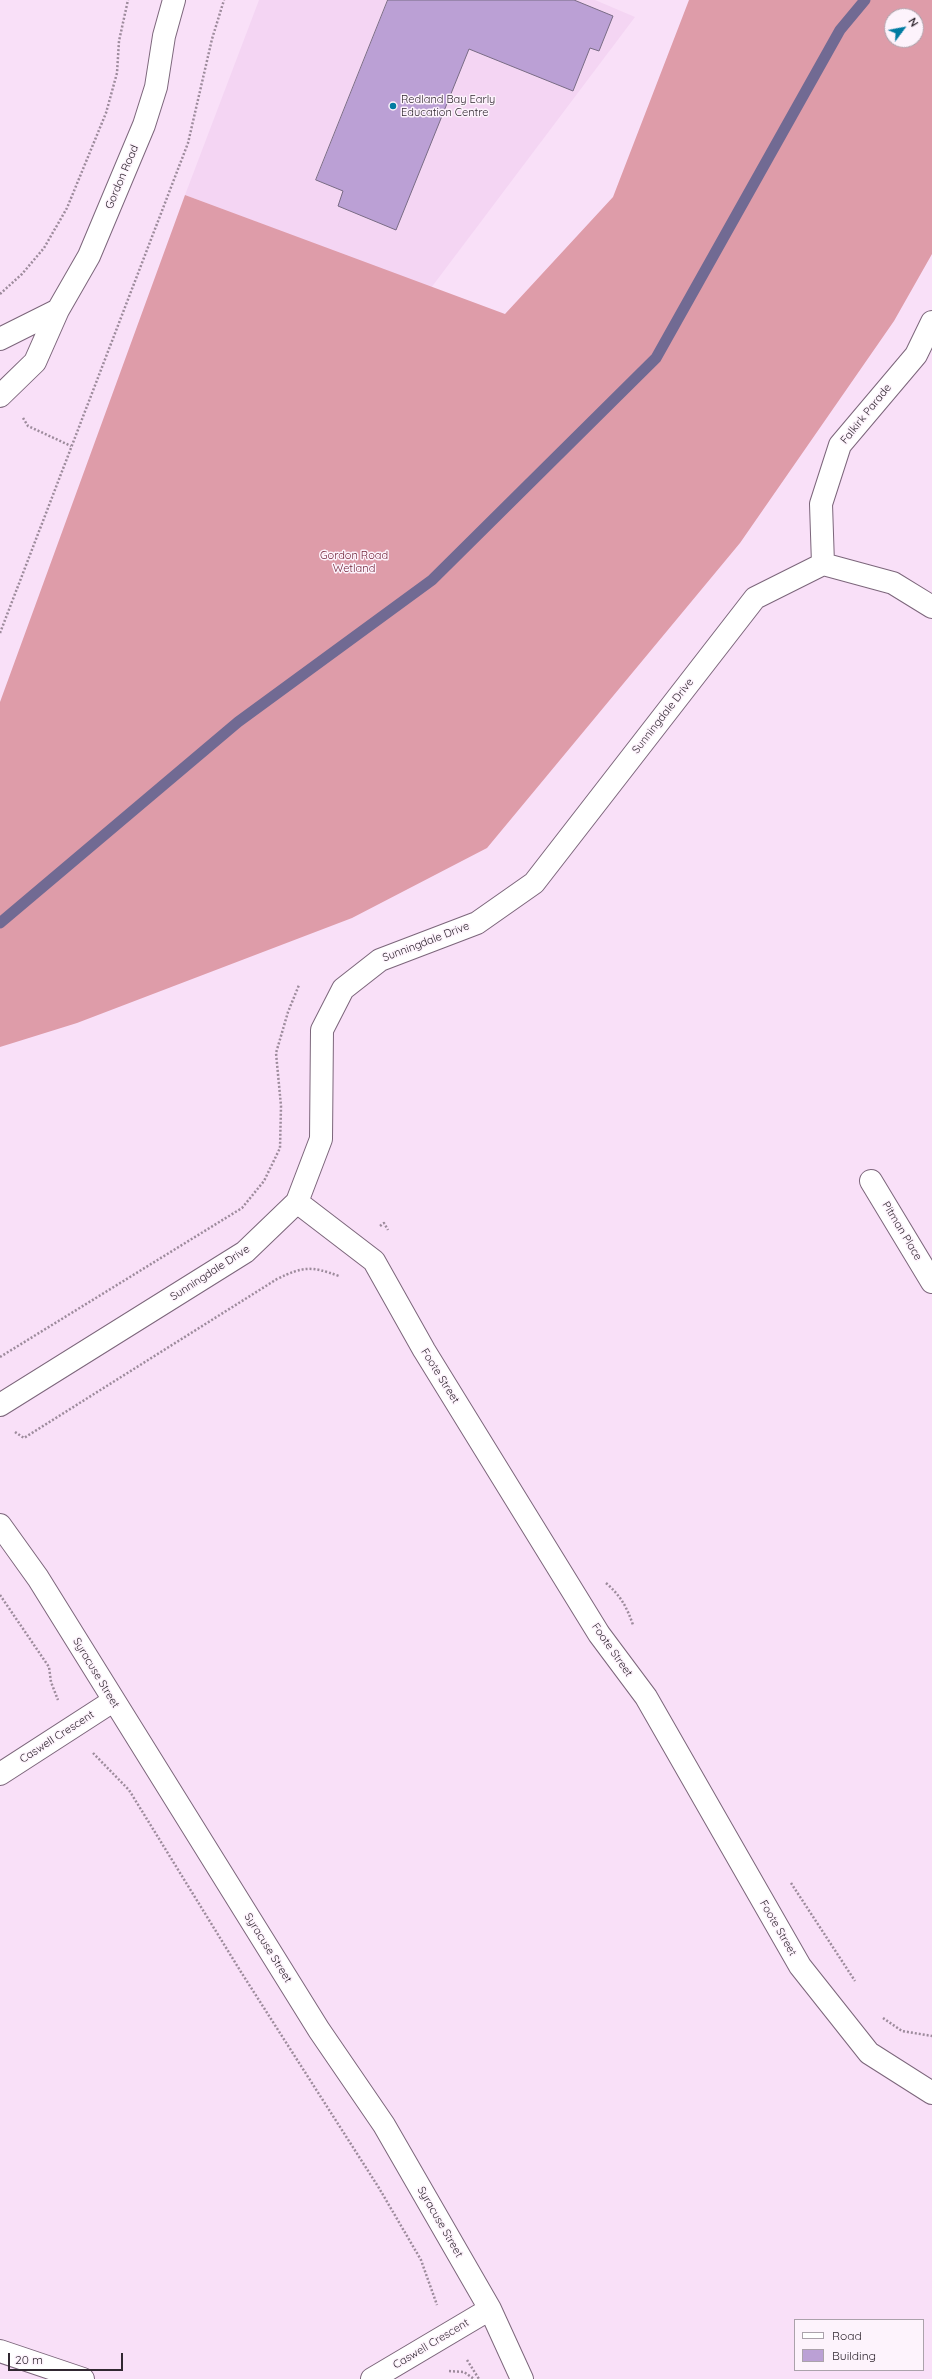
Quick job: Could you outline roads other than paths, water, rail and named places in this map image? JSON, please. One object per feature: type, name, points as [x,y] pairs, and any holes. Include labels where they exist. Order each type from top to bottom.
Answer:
[{"type":"street","name":"Gordon Road","points":[[164,36],[165,0]]},
{"type":"street","name":"Gordon Road","points":[[0,396],[35,362],[58,310],[89,256],[144,125],[156,87],[164,36],[174,0]]},
{"type":"street","points":[[0,339],[58,310]]},
{"type":"street","name":"Falkirk Parade","points":[[823,564],[821,504],[840,445],[916,355],[932,322]]},
{"type":"street","points":[[823,564],[893,582],[932,607]]},
{"type":"street","name":"Sunningdale Drive","points":[[0,1405],[245,1252],[297,1202],[321,1139],[322,1030],[343,989],[380,960],[477,923],[534,883],[755,598],[823,564]]},
{"type":"street","name":"Pitman Place","points":[[871,1181],[932,1282]]},
{"type":"street","name":"Foote Street","points":[[297,1202],[374,1261],[424,1350],[599,1634],[646,1697],[800,1966],[869,2053],[932,2093]]},
{"type":"street","name":"Syracuse Street","points":[[0,1525],[38,1578],[113,1701],[319,2030],[384,2125],[490,2309],[522,2379]]},
{"type":"street","name":"Caswell Crescent","points":[[0,1774],[113,1701]]},
{"type":"street","name":"Caswell Crescent","points":[[372,2379],[490,2309]]},
{"type":"street","points":[[0,2351],[83,2379]]},
{"type":"waterway","points":[[0,923],[238,722],[432,580],[656,358],[840,30],[865,0]]},
{"type":"place","name":"Redland Bay Early Education Centre","points":[[393,106]]},
{"type":"park label","name":"Gordon Road Wetland","points":[[354,562]]}]
